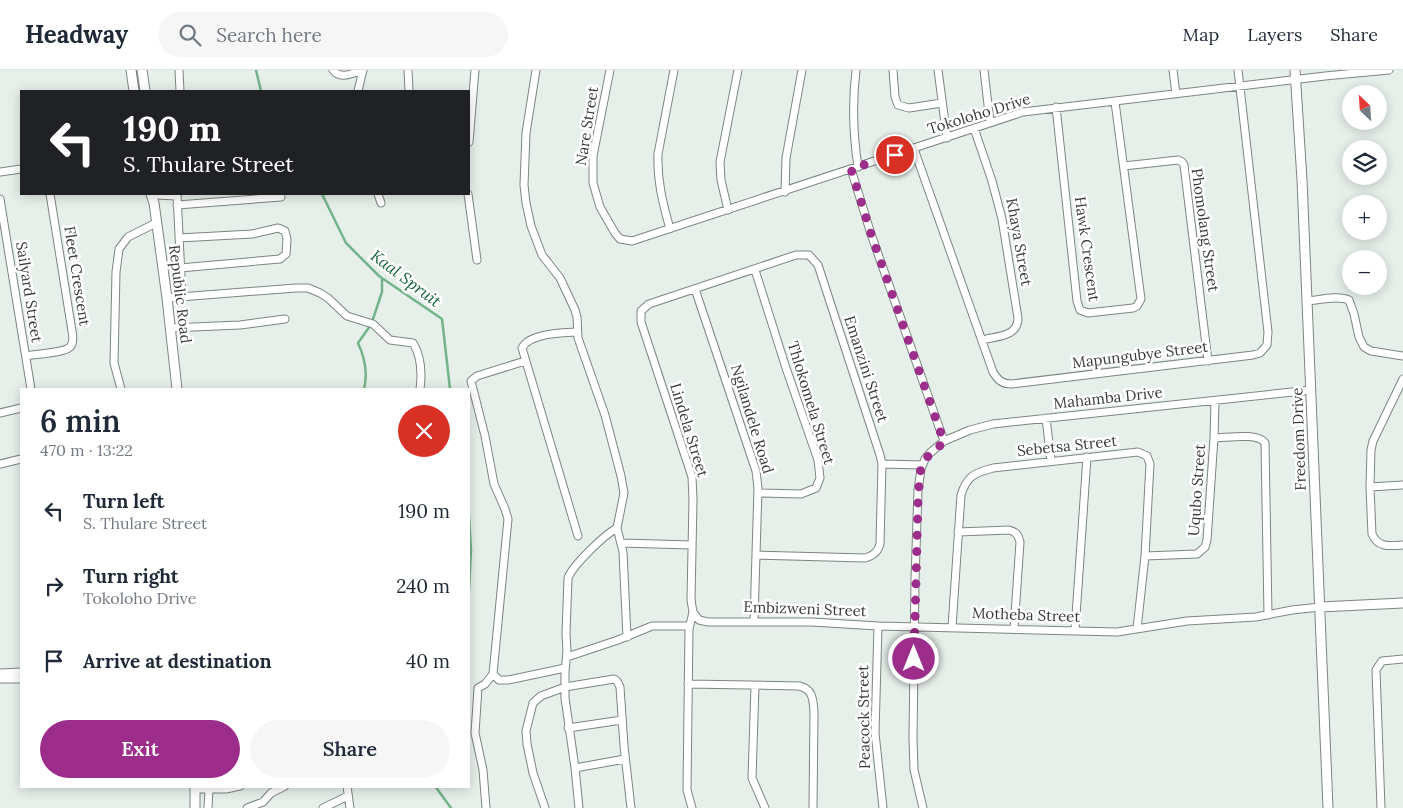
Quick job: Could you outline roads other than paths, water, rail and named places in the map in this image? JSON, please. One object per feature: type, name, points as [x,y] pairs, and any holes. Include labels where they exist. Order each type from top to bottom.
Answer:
[{"type":"street","points":[[131,70],[134,90]]},
{"type":"street","points":[[142,70],[145,90]]},
{"type":"street","points":[[179,70],[180,90]]},
{"type":"street","points":[[333,70],[339,76],[361,70],[358,90]]},
{"type":"street","points":[[408,70],[409,90]]},
{"type":"street","points":[[470,130],[475,70]]},
{"type":"street","points":[[536,70],[526,133],[524,185],[526,203],[531,226],[542,255],[560,278],[575,310],[580,345],[608,423],[624,487],[617,528],[621,543],[627,637]]},
{"type":"street","name":"Nare Street","points":[[610,70],[594,156],[593,183],[600,207],[620,239]]},
{"type":"street","points":[[670,229],[658,183],[658,154],[674,70]]},
{"type":"street","points":[[728,210],[721,180],[720,162],[738,70]]},
{"type":"street","points":[[784,192],[786,158],[802,70]]},
{"type":"street","points":[[856,70],[852,106],[854,168],[871,234],[944,442]]},
{"type":"street","points":[[894,70],[895,97],[898,105],[909,108],[942,103]]},
{"type":"street","points":[[938,70],[947,138]]},
{"type":"street","points":[[984,70],[990,122]]},
{"type":"street","points":[[1173,70],[1176,94]]},
{"type":"street","points":[[1238,70],[1240,86]]},
{"type":"street","name":"Freedom Drive","points":[[1295,70],[1300,144],[1328,808]]},
{"type":"street","name":"Tokoloho Drive","points":[[620,239],[625,241],[638,240],[1023,112],[1296,80],[1324,73],[1388,70]]},
{"type":"street","name":"Mapungubye Street","points":[[914,149],[993,372],[1004,384],[1208,361],[1260,353],[1267,345],[1268,339],[1240,86]]},
{"type":"street","name":"Hawk Crescent","points":[[1056,107],[1077,301],[1080,310],[1083,312],[1133,308],[1137,306],[1141,299],[1115,102]]},
{"type":"street","name":"Khaya Street","points":[[974,128],[992,181],[1002,219],[1018,318],[1017,326],[1013,331],[982,340]]},
{"type":"street","name":"Phomolang Street","points":[[1124,166],[1178,160],[1184,165],[1208,361]]},
{"type":"street","points":[[0,172],[20,169]]},
{"type":"street","name":"Fleet Crescent","points":[[26,356],[64,350],[71,346],[73,342],[50,195]]},
{"type":"street","points":[[154,196],[177,195],[182,297]]},
{"type":"street","points":[[378,195],[381,203]]},
{"type":"street","points":[[468,195],[477,260]]},
{"type":"street","name":"Republic Road","points":[[154,196],[177,388]]},
{"type":"street","points":[[177,205],[281,197]]},
{"type":"street","name":"Sailyard Street","points":[[0,199],[31,388]]},
{"type":"street","points":[[121,388],[114,363],[116,272],[119,249],[128,237],[156,223]]},
{"type":"street","points":[[178,238],[252,234],[278,228],[285,231],[287,238],[286,254],[280,259],[180,268]]},
{"type":"street","name":"Emanzini Street","points":[[640,311],[649,304],[796,255],[809,255],[818,264],[882,464],[880,544],[874,555],[861,558],[756,555]]},
{"type":"street","name":"Thlokomela Street","points":[[755,270],[814,449],[820,478],[816,488],[805,493],[758,493]]},
{"type":"street","points":[[167,298],[296,288],[315,290],[328,298],[347,316],[373,324],[390,340],[413,343],[421,370],[420,388]]},
{"type":"street","name":"Ngilandele Road","points":[[695,289],[754,462],[758,493],[754,620]]},
{"type":"street","points":[[1307,301],[1335,298],[1349,300],[1359,337],[1364,347],[1371,351],[1403,356]]},
{"type":"street","name":"Lindela Street","points":[[640,311],[641,322],[692,477],[691,600],[694,615]]},
{"type":"street","points":[[170,328],[240,325],[285,319]]},
{"type":"street","points":[[577,332],[545,335],[524,343],[522,348],[578,536]]},
{"type":"street","points":[[486,808],[484,778],[474,733],[476,704],[478,688],[485,684],[493,674],[507,515],[494,484],[486,436],[472,381],[477,376],[525,360]]},
{"type":"street","points":[[1403,379],[1373,441],[1369,459],[1372,534],[1375,541],[1383,546],[1403,546]]},
{"type":"street","name":"Mahamba Drive","points":[[922,465],[930,453],[944,442],[980,427],[1046,418],[1310,390]]},
{"type":"street","name":"Uqubo Street","points":[[1145,556],[1197,554],[1205,547],[1214,438],[1215,401]]},
{"type":"street","points":[[0,413],[20,408]]},
{"type":"street","points":[[1046,418],[1051,460]]},
{"type":"street","points":[[1214,438],[1256,437],[1266,443],[1268,614]]},
{"type":"street","name":"Sebetsa Street","points":[[952,627],[961,496],[964,485],[970,478],[976,473],[993,468],[1051,460],[1138,452],[1147,456],[1150,464],[1145,556],[1137,629]]},
{"type":"street","points":[[1075,630],[1087,458]]},
{"type":"street","points":[[0,464],[20,459]]},
{"type":"street","points":[[882,464],[922,465],[918,490],[913,759],[918,792],[923,808]]},
{"type":"street","points":[[1370,487],[1403,486]]},
{"type":"street","points":[[579,808],[565,705],[569,576],[598,542],[617,528]]},
{"type":"street","points":[[958,532],[1008,530],[1014,531],[1018,535],[1020,542],[1014,629]]},
{"type":"street","points":[[621,543],[692,545]]},
{"type":"street","points":[[1320,607],[1403,603]]},
{"type":"street","name":"Motheba Street","points":[[914,626],[1117,632],[1187,621],[1248,618],[1320,607]]},
{"type":"street","points":[[692,808],[687,790],[688,684],[689,626],[694,615]]},
{"type":"street","name":"Embizweni Street","points":[[694,615],[708,622],[754,620],[914,626]]},
{"type":"street","points":[[567,657],[627,637],[652,626],[689,626]]},
{"type":"street","name":"Peacock Street","points":[[878,626],[875,733],[883,808]]},
{"type":"street","points":[[1380,808],[1376,670],[1382,661],[1403,659]]},
{"type":"street","points":[[493,674],[499,680],[508,680],[565,668]]},
{"type":"street","points":[[0,673],[20,672]]},
{"type":"street","points":[[0,679],[20,679]]},
{"type":"street","points":[[545,808],[533,773],[527,744],[526,731],[534,702],[541,696],[565,687],[610,679],[615,680],[620,687],[625,759],[631,808]]},
{"type":"street","points":[[688,684],[807,688],[812,695],[814,712],[813,808]]},
{"type":"street","points":[[755,686],[752,778],[765,808]]},
{"type":"street","points":[[568,728],[622,720]]},
{"type":"street","points":[[575,768],[625,759]]},
{"type":"street","points":[[195,808],[195,788],[231,788]]},
{"type":"street","points":[[247,808],[263,802],[271,793],[281,788]]},
{"type":"street","points":[[347,788],[350,808]]},
{"type":"street","points":[[208,808],[209,789]]},
{"type":"street","points":[[323,808],[348,796]]},
{"type":"waterway","name":"Kaal Spruit","points":[[256,70],[261,90]]},
{"type":"waterway","name":"Kaal Spruit","points":[[322,195],[346,243],[379,276],[442,319],[450,388]]},
{"type":"waterway","points":[[373,319],[382,292],[382,278]]},
{"type":"waterway","points":[[364,388],[365,366],[358,343],[370,326]]},
{"type":"waterway","name":"Kaal Spruit","points":[[470,533],[470,570]]},
{"type":"waterway","name":"Kaal Spruit","points":[[436,788],[451,808]]}]
